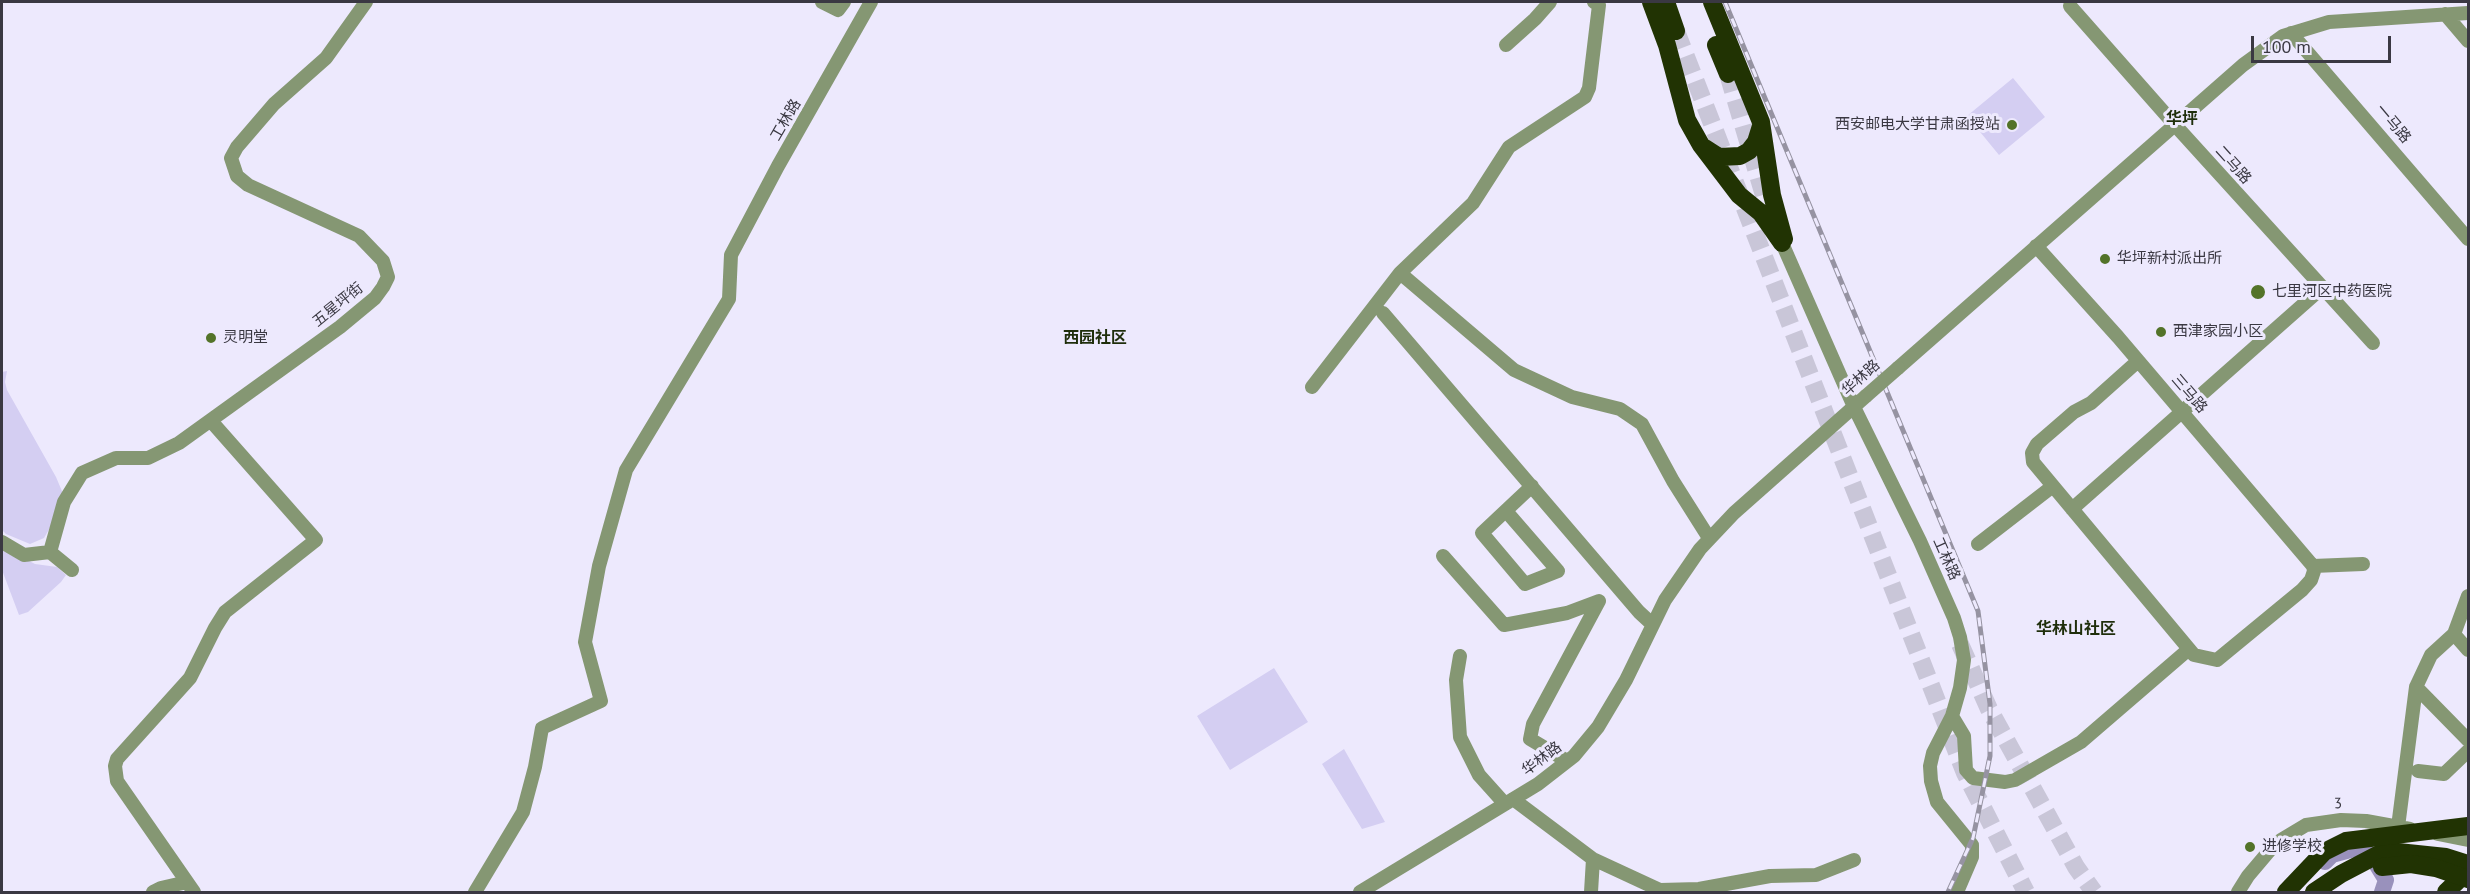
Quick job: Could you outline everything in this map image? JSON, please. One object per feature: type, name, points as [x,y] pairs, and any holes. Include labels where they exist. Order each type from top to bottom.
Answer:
[{"type":"highway","points":[[1651,2],[1667,45],[1687,120],[1701,145],[1739,195],[1761,213],[1782,243],[1785,239],[1772,195],[1761,122],[1712,2]]},
{"type":"highway","points":[[1666,2],[1676,32]]},
{"type":"highway","points":[[1699,2],[1728,74]]},
{"type":"highway","points":[[1701,145],[1719,157],[1740,156],[1756,142],[1761,122]]},
{"type":"highway","points":[[2286,892],[2324,852],[2346,841],[2468,836]]},
{"type":"highway","points":[[2314,892],[2380,853],[2398,852],[2446,856],[2469,864]]},
{"type":"highway","points":[[2325,892],[2351,878],[2382,867],[2411,864],[2436,868],[2469,879]]},
{"type":"highway","points":[[2446,892],[2469,871]]},
{"type":"street","name":"五星坪街","points":[[50,552],[64,502],[82,473],[116,458],[148,458],[179,443],[340,327],[375,298],[388,277],[383,261],[359,236],[248,185],[237,176],[231,158],[237,147],[274,104],[326,58],[366,2]]},
{"type":"street","points":[[822,2],[838,10],[844,2]]},
{"type":"street","name":"工林路","points":[[475,892],[523,812],[542,728],[601,701],[585,642],[600,566],[626,470],[729,298],[731,255],[778,166],[871,2]]},
{"type":"street","points":[[1506,45],[1535,20],[1550,2]]},
{"type":"street","points":[[1312,387],[1400,273],[1473,203],[1509,147],[1585,98],[1589,88],[1599,5],[1594,2]]},
{"type":"street","name":"二马路","points":[[2070,6],[2373,343]]},
{"type":"street","name":"华林路","points":[[1360,892],[1509,802],[1567,761],[1598,727],[1626,680],[1652,624],[1681,574],[1709,538],[1809,444],[2243,65],[2269,45],[2291,33],[2329,22],[2469,13]]},
{"type":"street","points":[[2445,14],[2469,41]]},
{"type":"street","name":"一马路","points":[[2291,33],[2469,239]]},
{"type":"street","name":"工林路","points":[[1782,243],[1854,407],[1892,480],[1954,618],[1964,660],[1960,688],[1952,716],[1933,753],[1930,766],[1931,781],[1937,802],[1972,845],[1972,857],[1957,892]]},
{"type":"street","name":"三马路","points":[[2036,246],[2181,410],[2313,566]]},
{"type":"street","points":[[1400,273],[1514,370],[1572,397],[1620,409],[1642,424],[1673,481],[1709,538]]},
{"type":"street","points":[[2072,509],[2181,410],[2324,287]]},
{"type":"street","points":[[1383,313],[1639,612],[1652,624]]},
{"type":"street","points":[[2138,361],[2091,403],[2074,412],[2037,444],[2032,453],[2033,462],[2193,655],[2217,660],[2302,590],[2311,580],[2313,566],[2363,564]]},
{"type":"street","points":[[190,887],[117,781],[115,766],[117,759],[190,678],[214,628],[225,612],[316,540],[210,421]]},
{"type":"street","points":[[1506,511],[1558,571],[1525,584],[1482,533],[1532,486]]},
{"type":"street","points":[[1978,544],[2054,486]]},
{"type":"street","points":[[2,542],[24,555],[50,552],[72,570]]},
{"type":"street","points":[[1443,556],[1504,625],[1567,613],[1599,601],[1533,724],[1530,739],[1567,761]]},
{"type":"street","points":[[2398,827],[2416,687],[2431,655],[2454,634],[2469,596]]},
{"type":"street","points":[[2454,634],[2469,650]]},
{"type":"street","points":[[1952,716],[1964,736],[1966,770],[1973,778],[2005,782],[2015,780],[2081,742],[2189,649]]},
{"type":"street","points":[[1460,656],[1456,680],[1460,737],[1479,775],[1509,802],[1593,859],[1660,890],[1699,889],[1770,876],[1816,875],[1854,860]]},
{"type":"street","points":[[2416,687],[2469,740]]},
{"type":"street","points":[[2418,771],[2444,774],[2469,751]]},
{"type":"street","name":"3","points":[[2238,892],[2270,850],[2306,825],[2341,820],[2468,836]]},
{"type":"street","points":[[1591,892],[1593,859]]},
{"type":"street","points":[[153,892],[161,888],[190,887]]},
{"type":"shaded area","points":[[2013,78],[2045,117],[1999,155],[1967,116]]},
{"type":"shaded area","points":[[7,371],[5,382],[7,390],[56,477],[64,496],[44,538],[30,544],[2,530],[2,372]]},
{"type":"shaded area","points":[[2,547],[35,564],[57,567],[66,575],[28,612],[19,615],[2,570]]},
{"type":"shaded area","points":[[1274,668],[1308,722],[1230,770],[1197,716]]},
{"type":"shaded area","points":[[1344,749],[1385,822],[1362,829],[1322,764]]},
{"type":"waterway","points":[[2325,862],[2332,855],[2354,849],[2370,854],[2386,880],[2382,892]]},
{"type":"tunnel","points":[[1676,31],[1965,773],[2026,892]]},
{"type":"tunnel","points":[[1728,74],[1768,209]]},
{"type":"tunnel","points":[[1960,644],[1989,709],[2076,867],[2094,892]]},
{"type":"railway","points":[[1725,2],[1978,611],[1990,704],[1990,756],[1973,838],[1948,892]]},
{"type":"place","name":"西安邮电大学甘肃函授站","points":[[2012,125]]},
{"type":"place","name":"华坪新村派出所","points":[[2105,259]]},
{"type":"place","name":"七里河区中药医院","points":[[2258,292]]},
{"type":"place","name":"西津家园小区","points":[[2161,332]]},
{"type":"place","name":"灵明堂","points":[[211,338]]},
{"type":"place","name":"进修学校","points":[[2250,847]]},
{"type":"district","name":"华坪","points":[[2182,119]]},
{"type":"district","name":"西园社区","points":[[1095,338]]},
{"type":"district","name":"华林山社区","points":[[2076,629]]}]
